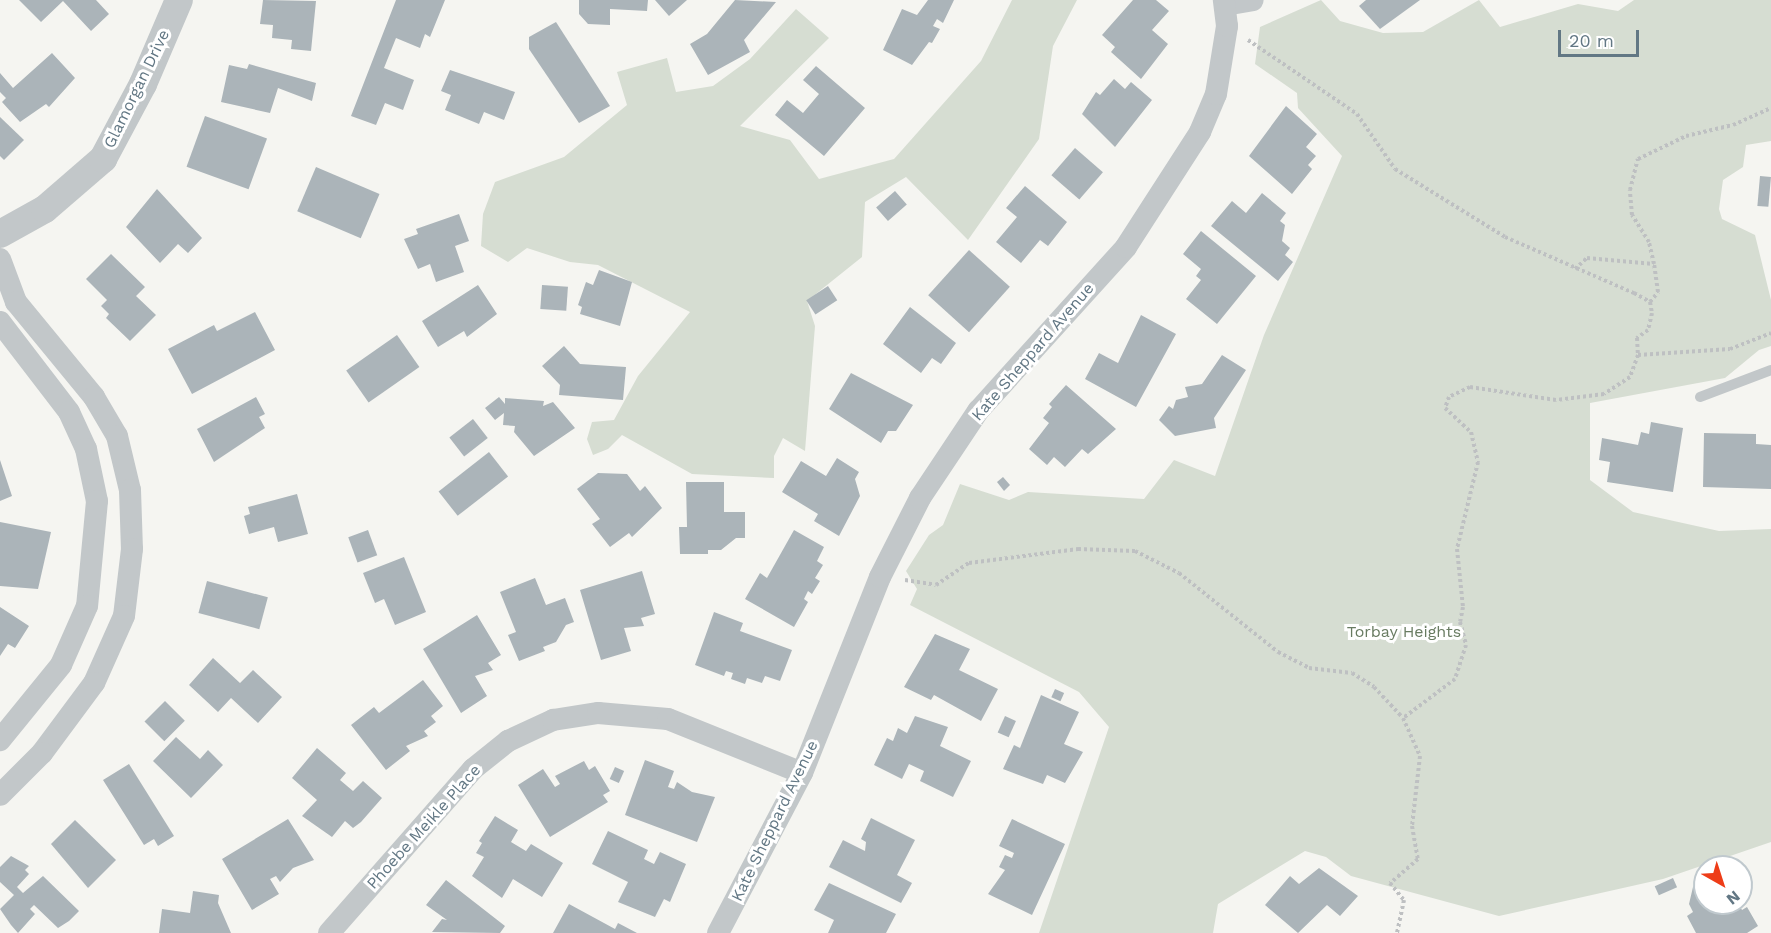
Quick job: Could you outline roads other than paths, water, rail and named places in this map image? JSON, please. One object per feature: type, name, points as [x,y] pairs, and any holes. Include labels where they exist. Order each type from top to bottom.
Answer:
[{"type":"street","name":"Glamorgan Drive","points":[[0,234],[45,209],[103,159],[143,84],[179,0]]},
{"type":"street","points":[[1225,10],[1253,0]]},
{"type":"street","name":"Kate Sheppard Avenue","points":[[718,933],[802,773],[880,577],[920,498],[978,411],[1126,247],[1200,132],[1216,94],[1225,10]]},
{"type":"street","points":[[0,259],[16,302],[94,397],[117,436],[130,490],[132,549],[124,616],[94,683],[42,753],[0,795]]},
{"type":"street","points":[[0,322],[69,412],[86,449],[97,501],[87,606],[62,665],[0,740]]},
{"type":"street","name":"Phoebe Meikle Place","points":[[329,933],[473,769],[508,741],[553,720],[598,713],[668,719],[802,773]]},
{"type":"lane","points":[[1700,397],[1771,370]]},
{"type":"park label","name":"Torbay Heights","points":[[1404,632]]}]
